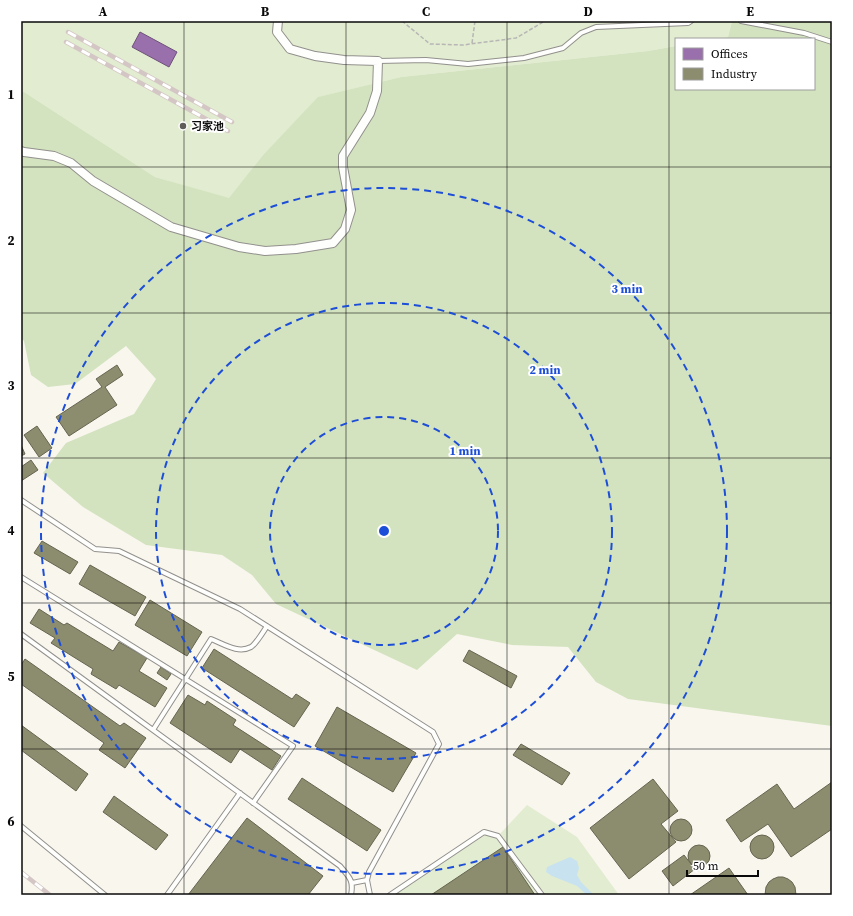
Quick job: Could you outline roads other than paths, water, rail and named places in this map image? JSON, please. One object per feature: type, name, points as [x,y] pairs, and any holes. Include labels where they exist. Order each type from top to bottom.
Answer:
[{"type":"street","points":[[21,151],[54,156],[72,163],[93,181],[171,228],[239,246],[265,250],[296,249],[333,243],[345,229],[351,210],[343,167],[343,156],[370,113],[377,91],[378,61],[344,60],[315,56],[290,49],[277,32],[278,21]]},
{"type":"lane","points":[[378,61],[426,60],[468,64],[524,58],[563,48],[581,33],[596,28],[688,23],[691,21]]},
{"type":"lane","points":[[741,21],[804,33],[832,42]]},
{"type":"lane","points":[[21,500],[95,549],[119,552],[240,609],[433,732],[439,744],[369,872],[367,880],[370,895]]},
{"type":"lane","points":[[21,578],[293,746],[254,803]]},
{"type":"lane","points":[[153,730],[212,639],[230,648],[240,650],[252,647],[267,626]]},
{"type":"lane","points":[[21,634],[340,866],[351,879],[351,895]]},
{"type":"lane","points":[[167,895],[240,793]]},
{"type":"lane","points":[[21,826],[105,895]]},
{"type":"lane","points":[[390,895],[484,832],[498,836],[542,895]]},
{"type":"lane","points":[[352,883],[367,880]]},
{"type":"water","points":[[570,857],[577,861],[579,868],[577,875],[581,882],[594,895],[587,895],[577,886],[546,872],[547,867]]},
{"type":"railway","points":[[68,32],[232,122]]},
{"type":"railway","points":[[66,42],[228,131]]},
{"type":"railway","points":[[21,872],[50,895]]},
{"type":"place","name":"习家池","points":[[183,126]]}]
